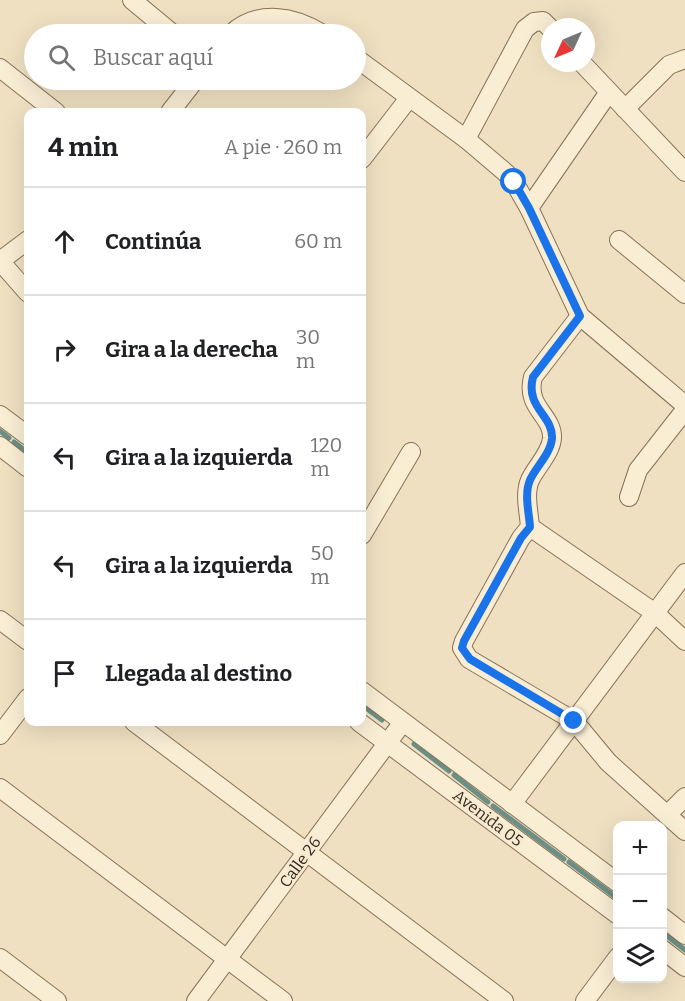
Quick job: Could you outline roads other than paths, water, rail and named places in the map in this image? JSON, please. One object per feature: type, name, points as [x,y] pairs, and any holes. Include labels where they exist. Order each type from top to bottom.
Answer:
[{"type":"street","points":[[132,0],[161,24]]},
{"type":"street","points":[[249,24],[276,17],[302,24]]},
{"type":"street","points":[[466,139],[525,29],[534,22],[541,21]]},
{"type":"street","points":[[625,109],[669,65],[685,59]]},
{"type":"street","points":[[366,66],[466,139],[514,182],[529,208],[580,316],[685,405]]},
{"type":"street","points":[[0,68],[24,87]]},
{"type":"street","points":[[590,72],[685,172]]},
{"type":"street","points":[[28,90],[51,108]]},
{"type":"street","points":[[173,108],[187,90]]},
{"type":"street","points":[[529,208],[609,92]]},
{"type":"street","points":[[366,154],[409,98]]},
{"type":"street","points":[[619,240],[685,294]]},
{"type":"street","points":[[24,243],[0,261],[24,288]]},
{"type":"street","points":[[580,316],[533,377],[531,397],[551,431],[552,439],[527,491],[530,527],[521,538],[462,648],[470,659],[574,721],[608,762],[685,831]]},
{"type":"street","points":[[629,497],[638,470],[685,410]]},
{"type":"street","points":[[0,415],[24,433]]},
{"type":"street","points":[[0,446],[24,465]]},
{"type":"street","points":[[366,528],[411,452]]},
{"type":"street","points":[[366,503],[377,510]]},
{"type":"street","points":[[530,527],[655,613],[685,642]]},
{"type":"street","points":[[512,804],[685,573]]},
{"type":"street","points":[[0,620],[24,638]]},
{"type":"street","name":"Avenida 05","points":[[366,694],[613,879]]},
{"type":"street","points":[[0,735],[24,703]]},
{"type":"street","name":"Calle 26","points":[[196,1001],[403,722]]},
{"type":"street","points":[[139,726],[504,1001]]},
{"type":"street","name":"Avenida 05","points":[[364,726],[613,911]]},
{"type":"street","points":[[0,788],[284,1001]]},
{"type":"street","points":[[667,815],[685,797]]},
{"type":"street","points":[[667,920],[685,935]]},
{"type":"street","points":[[667,953],[685,967]]},
{"type":"street","points":[[0,958],[57,1001]]},
{"type":"street","points":[[585,1001],[613,964]]},
{"type":"waterway","points":[[0,431],[9,438]]},
{"type":"waterway","points":[[14,442],[24,450]]},
{"type":"waterway","points":[[366,708],[382,720]]},
{"type":"waterway","points":[[414,744],[449,771]]},
{"type":"waterway","points":[[454,775],[488,802]]},
{"type":"waterway","points":[[493,806],[564,859]]},
{"type":"waterway","points":[[569,862],[613,895]]},
{"type":"waterway","points":[[667,936],[685,950]]}]
